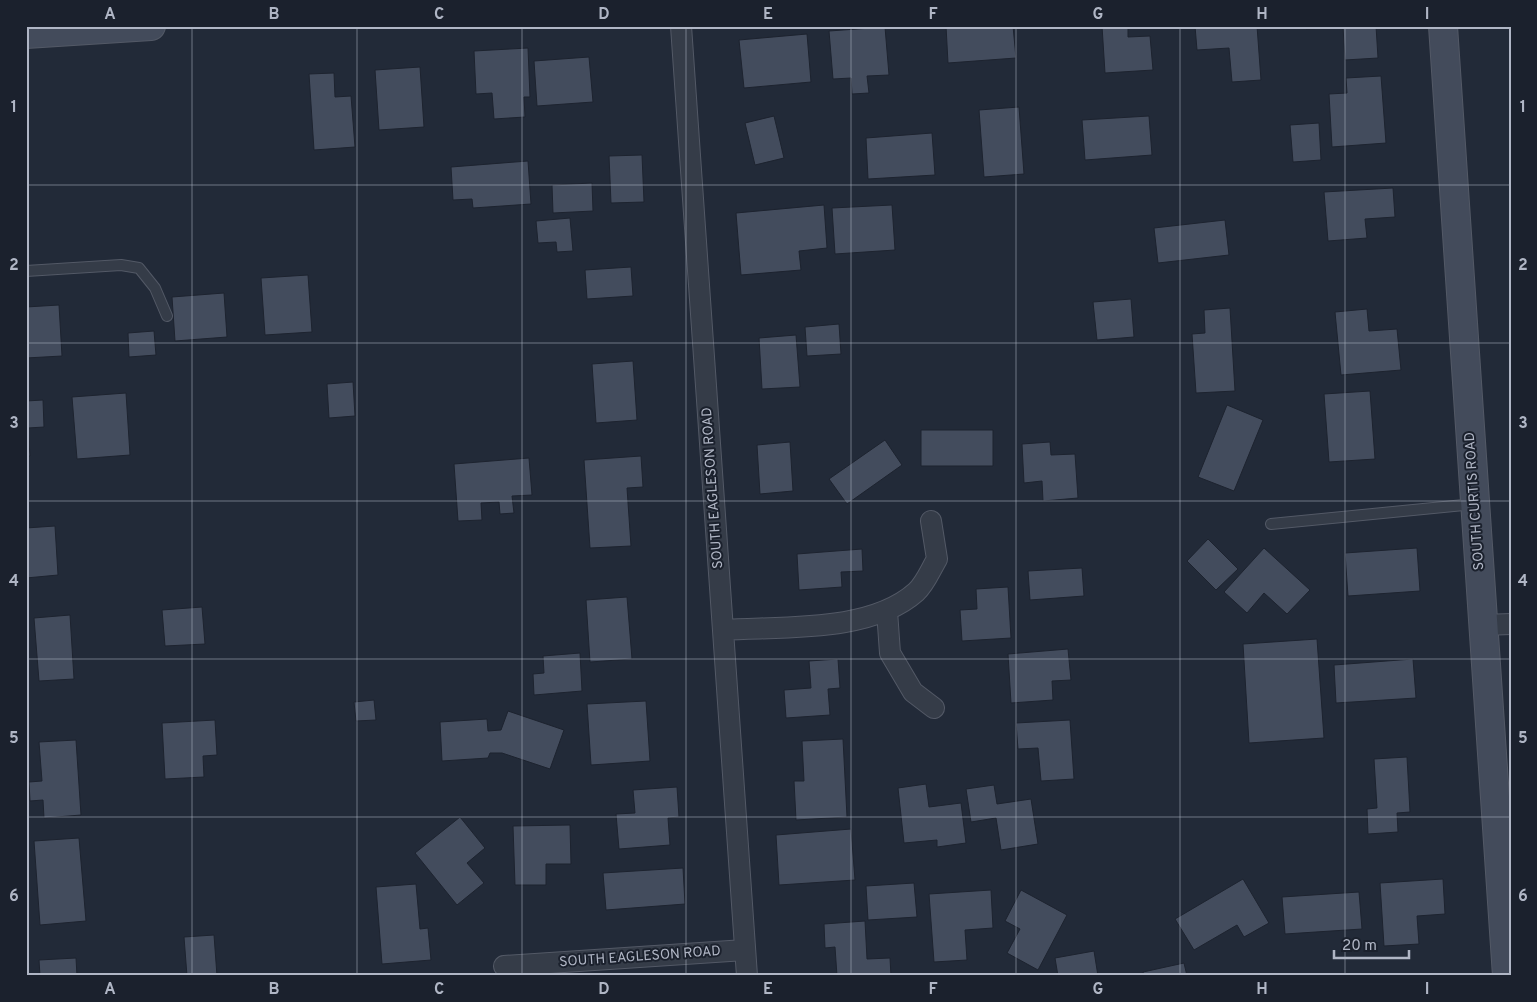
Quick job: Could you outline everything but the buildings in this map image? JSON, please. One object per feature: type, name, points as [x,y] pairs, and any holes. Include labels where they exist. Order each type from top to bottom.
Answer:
[{"type":"street","points":[[26,34],[151,26]]},
{"type":"street","name":"SOUTH EAGLESON ROAD","points":[[681,26],[747,976]]},
{"type":"street","name":"SOUTH CURTIS ROAD","points":[[1443,26],[1507,976]]},
{"type":"street","points":[[723,630],[850,622],[887,612],[917,591],[937,560],[931,521]]},
{"type":"street","points":[[887,612],[890,654],[912,692],[934,708]]},
{"type":"street","points":[[1484,625],[1511,624]]},
{"type":"street","name":"SOUTH EAGLESON ROAD","points":[[504,966],[746,950]]},
{"type":"lane","points":[[26,271],[121,265],[139,268],[155,288],[166,316]]},
{"type":"lane","points":[[1271,524],[1475,504]]}]
